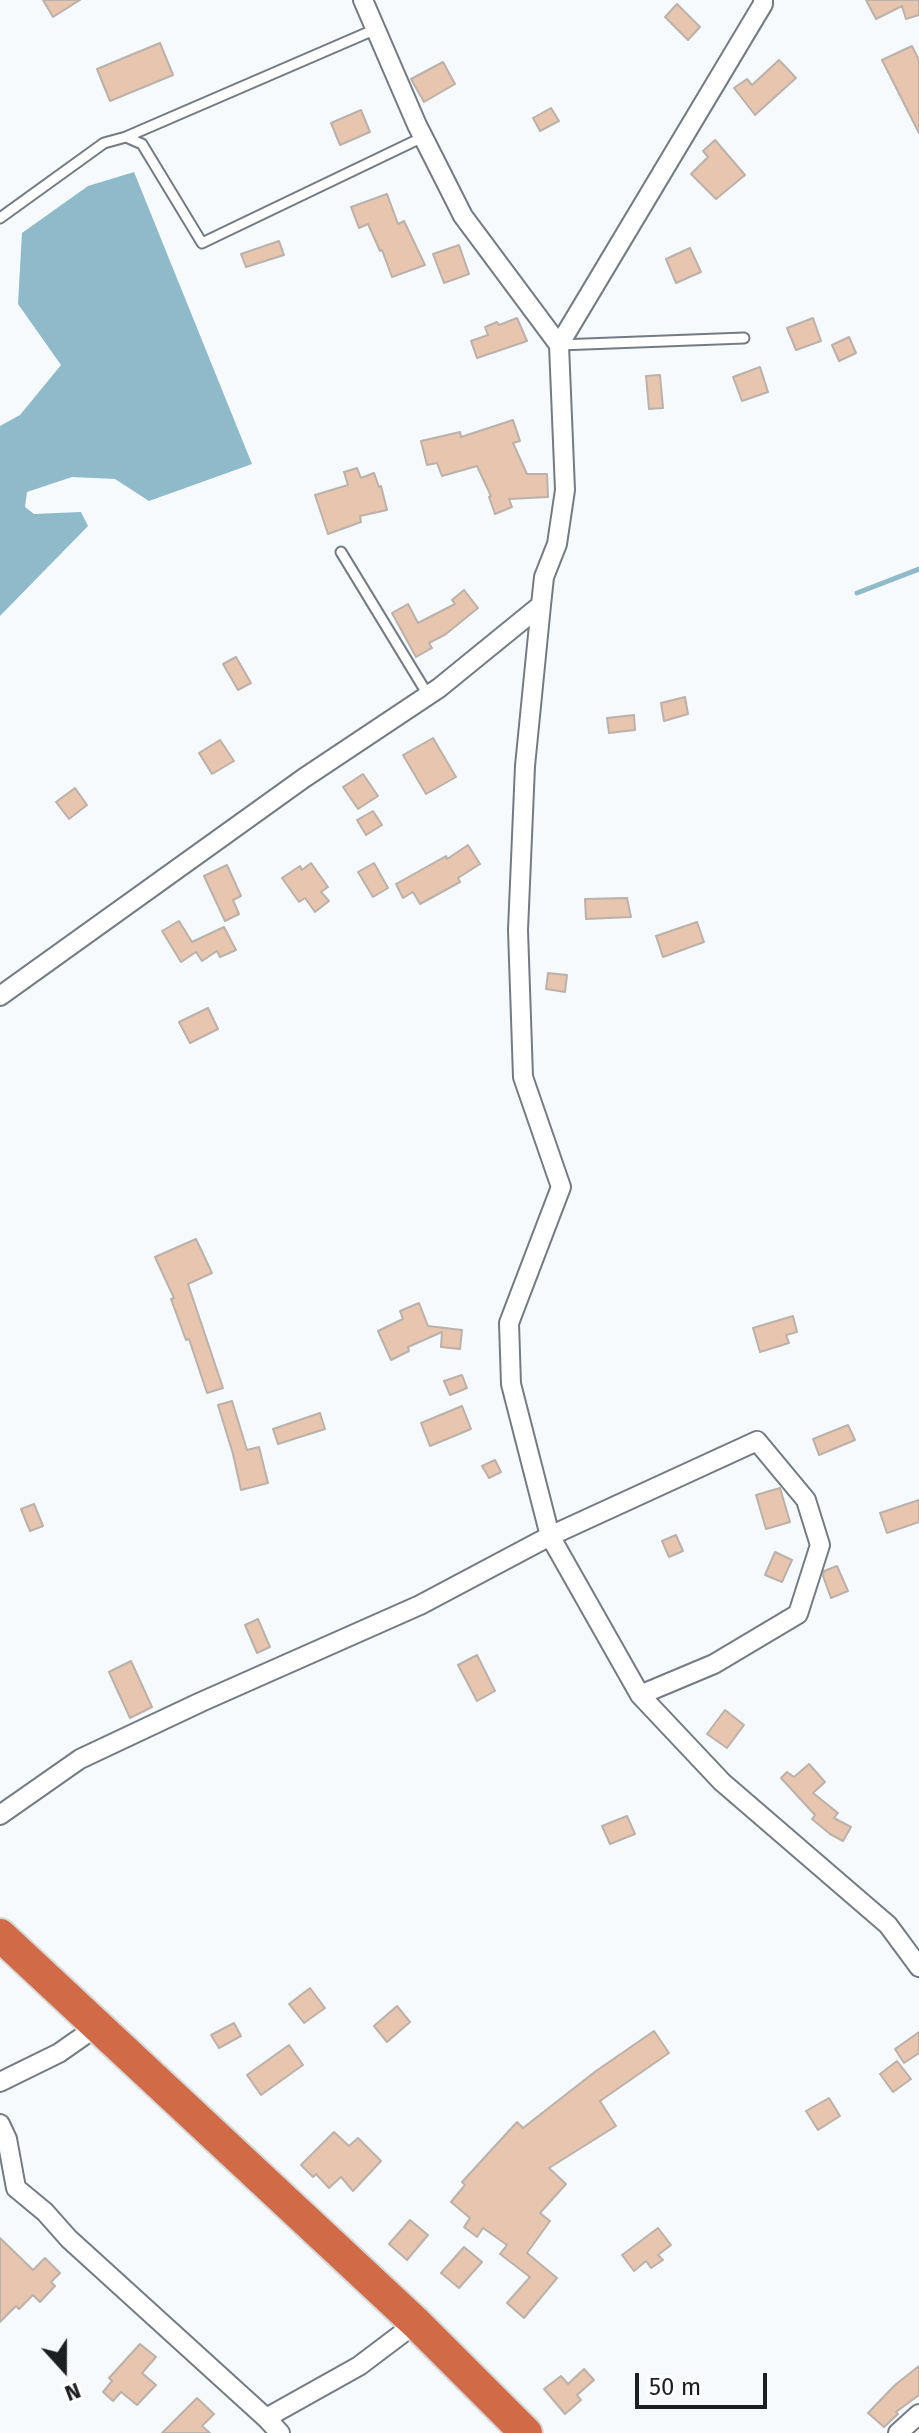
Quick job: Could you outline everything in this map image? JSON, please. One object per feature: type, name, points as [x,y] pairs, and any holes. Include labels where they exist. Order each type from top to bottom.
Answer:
[{"type":"highway","points":[[0,1935],[416,2323],[526,2433]]},
{"type":"street","points":[[363,0],[423,137],[463,216],[559,345]]},
{"type":"street","points":[[768,1],[559,345],[565,490],[557,544],[544,577],[541,605],[525,766],[518,944],[523,1077],[561,1187],[509,1323],[511,1384],[550,1536],[640,1695],[722,1782],[888,1925],[919,1967]]},
{"type":"street","points":[[0,996],[304,778],[428,695],[541,605]]},
{"type":"street","points":[[0,1815],[80,1759],[420,1605],[550,1536],[757,1441],[806,1500],[820,1545],[798,1614],[714,1664],[640,1695]]},
{"type":"street","points":[[0,2082],[59,2053],[99,2025]]},
{"type":"street","points":[[0,2124],[7,2139],[16,2188],[280,2433]]},
{"type":"street","points":[[266,2418],[359,2366],[416,2323]]},
{"type":"street","points":[[898,2433],[919,2414]]},
{"type":"lane","points":[[0,218],[104,143],[126,137],[376,29]]},
{"type":"lane","points":[[126,137],[142,144],[202,243],[423,137]]},
{"type":"lane","points":[[559,345],[744,338]]},
{"type":"lane","points":[[341,552],[428,695]]},
{"type":"water","points":[[134,172],[252,464],[149,501],[115,479],[72,477],[27,492],[25,507],[34,514],[81,512],[88,526],[0,616],[0,426],[20,415],[61,365],[18,304],[22,233],[88,186]]},
{"type":"building","points":[[43,0],[80,0],[53,17]]},
{"type":"building","points":[[866,0],[919,0],[919,15],[906,19],[902,6],[876,19]]},
{"type":"building","points":[[677,4],[700,27],[688,40],[665,17]]},
{"type":"building","points":[[160,43],[173,75],[110,101],[97,69]]},
{"type":"building","points":[[912,46],[919,60],[919,133],[882,60]]},
{"type":"building","points":[[779,60],[796,78],[755,115],[734,88],[747,79],[752,85]]},
{"type":"building","points":[[443,62],[455,84],[424,102],[411,79]]},
{"type":"building","points":[[551,108],[559,121],[540,131],[533,118]]},
{"type":"building","points":[[361,110],[370,132],[340,145],[331,123]]},
{"type":"building","points":[[715,140],[745,175],[716,199],[691,174],[708,157],[703,151]]},
{"type":"building","points":[[387,194],[398,224],[404,221],[425,265],[392,277],[368,224],[359,228],[351,207]]},
{"type":"building","points":[[279,241],[284,255],[246,267],[241,254]]},
{"type":"building","points":[[459,245],[469,274],[444,283],[433,254]]},
{"type":"building","points":[[690,248],[701,272],[676,283],[666,259]]},
{"type":"building","points":[[517,318],[527,341],[477,358],[471,341],[488,335],[485,327]]},
{"type":"building","points":[[813,318],[821,341],[796,350],[787,328]]},
{"type":"building","points":[[849,337],[856,353],[839,361],[832,345]]},
{"type":"building","points":[[760,367],[768,392],[742,401],[733,377]]},
{"type":"building","points":[[660,375],[663,408],[649,409],[646,376]]},
{"type":"building","points":[[513,420],[520,441],[513,443],[527,474],[547,474],[548,497],[509,499],[512,507],[495,514],[491,496],[477,466],[442,476],[437,463],[427,465],[421,441],[460,432],[461,437]]},
{"type":"building","points":[[357,468],[361,478],[374,473],[387,510],[360,516],[361,522],[328,534],[315,495],[348,485],[344,472]]},
{"type":"building","points":[[464,590],[478,608],[446,634],[429,643],[432,648],[416,657],[392,613],[408,604],[418,623],[455,604],[452,600]]},
{"type":"building","points":[[236,657],[251,683],[238,690],[223,664]]},
{"type":"building","points":[[685,697],[688,714],[664,721],[661,703]]},
{"type":"building","points":[[634,715],[635,730],[609,733],[607,718]]},
{"type":"building","points":[[433,738],[456,777],[426,794],[403,755]]},
{"type":"building","points":[[220,740],[234,761],[212,774],[199,753]]},
{"type":"building","points":[[363,774],[378,796],[358,809],[343,787]]},
{"type":"building","points":[[75,788],[87,805],[69,819],[56,802]]},
{"type":"building","points":[[373,811],[382,825],[366,835],[357,820]]},
{"type":"building","points":[[468,845],[480,864],[458,878],[460,882],[420,904],[413,892],[403,898],[396,884]]},
{"type":"building","points":[[311,863],[328,887],[321,892],[329,901],[315,912],[305,898],[299,902],[282,878]]},
{"type":"building","points":[[374,863],[388,888],[373,897],[358,872]]},
{"type":"building","points":[[227,865],[241,896],[233,900],[239,914],[225,921],[204,876]]},
{"type":"building","points":[[627,898],[631,917],[586,919],[585,899]]},
{"type":"building","points":[[179,921],[192,942],[224,927],[236,950],[220,957],[217,951],[202,961],[196,952],[181,962],[162,931]]},
{"type":"building","points":[[697,922],[704,942],[663,957],[656,936]]},
{"type":"building","points":[[548,973],[567,975],[565,992],[546,989]]},
{"type":"building","points":[[208,1008],[218,1029],[190,1043],[179,1022]]},
{"type":"building","points":[[196,1239],[212,1273],[188,1284],[223,1388],[207,1393],[189,1339],[186,1340],[171,1299],[174,1298],[155,1257]]},
{"type":"building","points":[[419,1303],[428,1326],[462,1330],[460,1349],[441,1347],[442,1332],[408,1347],[409,1351],[391,1360],[378,1331],[403,1319],[400,1311]]},
{"type":"building","points":[[793,1316],[797,1332],[786,1335],[789,1343],[760,1352],[753,1328]]},
{"type":"building","points":[[462,1375],[467,1388],[450,1395],[444,1381]]},
{"type":"building","points":[[232,1401],[247,1450],[259,1447],[268,1483],[241,1490],[218,1405]]},
{"type":"building","points":[[462,1406],[471,1429],[430,1446],[421,1423]]},
{"type":"building","points":[[320,1413],[325,1429],[278,1444],[273,1429]]},
{"type":"building","points":[[848,1425],[855,1440],[819,1455],[813,1439]]},
{"type":"building","points":[[495,1460],[501,1472],[489,1478],[482,1466]]},
{"type":"building","points":[[780,1488],[790,1522],[766,1529],[756,1495]]},
{"type":"building","points":[[919,1500],[919,1522],[887,1533],[880,1513]]},
{"type":"building","points":[[34,1504],[43,1526],[30,1531],[21,1509]]},
{"type":"building","points":[[676,1535],[683,1551],[669,1557],[662,1541]]},
{"type":"building","points":[[775,1552],[792,1560],[782,1582],[765,1575]]},
{"type":"building","points":[[837,1566],[848,1591],[831,1598],[823,1576],[824,1571]]},
{"type":"building","points":[[258,1619],[270,1647],[257,1653],[245,1625]]},
{"type":"building","points":[[477,1655],[495,1691],[477,1701],[458,1665]]},
{"type":"building","points":[[131,1661],[152,1707],[130,1718],[109,1672]]},
{"type":"building","points":[[725,1710],[744,1725],[727,1748],[707,1734]]},
{"type":"building","points":[[809,1764],[825,1782],[813,1793],[838,1813],[834,1818],[851,1827],[843,1841],[812,1819],[815,1815],[781,1778],[787,1772],[794,1777]]},
{"type":"building","points":[[627,1816],[635,1834],[610,1844],[602,1826]]},
{"type":"building","points":[[310,1988],[325,2008],[304,2023],[289,2004]]},
{"type":"building","points":[[397,2006],[410,2022],[387,2042],[374,2026]]},
{"type":"building","points":[[234,2023],[241,2036],[219,2048],[211,2035]]},
{"type":"building","points":[[654,2031],[669,2053],[600,2101],[616,2126],[549,2168],[566,2184],[540,2213],[550,2221],[527,2253],[557,2278],[524,2318],[507,2303],[530,2277],[500,2254],[507,2245],[483,2228],[477,2237],[464,2227],[470,2218],[451,2202],[465,2185],[462,2182],[517,2122],[523,2128]]},
{"type":"building","points":[[919,2032],[919,2053],[904,2063],[895,2049]]},
{"type":"building","points":[[289,2045],[303,2065],[261,2095],[247,2075]]},
{"type":"building","points":[[897,2061],[911,2079],[893,2092],[880,2074]]},
{"type":"building","points":[[829,2098],[840,2116],[818,2130],[806,2111]]},
{"type":"building","points":[[334,2132],[349,2146],[358,2138],[381,2161],[353,2191],[341,2177],[329,2188],[316,2174],[313,2177],[301,2165]]},
{"type":"building","points":[[410,2220],[428,2235],[407,2260],[389,2244]]},
{"type":"building","points":[[658,2228],[671,2245],[658,2255],[663,2260],[651,2268],[646,2261],[634,2271],[622,2255]]},
{"type":"building","points":[[0,2238],[33,2270],[45,2258],[60,2273],[51,2282],[55,2286],[40,2302],[33,2295],[0,2322]]},
{"type":"building","points":[[464,2247],[482,2262],[459,2288],[441,2273]]},
{"type":"building","points":[[140,2344],[156,2357],[142,2373],[156,2385],[137,2405],[121,2392],[113,2401],[103,2392],[112,2381],[109,2378]]},
{"type":"building","points":[[919,2366],[919,2395],[896,2412],[898,2414],[884,2427],[868,2413]]},
{"type":"building","points":[[584,2369],[594,2380],[577,2395],[581,2400],[565,2414],[544,2389],[561,2376],[568,2384]]},
{"type":"building","points":[[197,2398],[214,2414],[202,2426],[210,2433],[162,2433]]},
{"type":"waterway","points":[[857,593],[919,569]]}]
